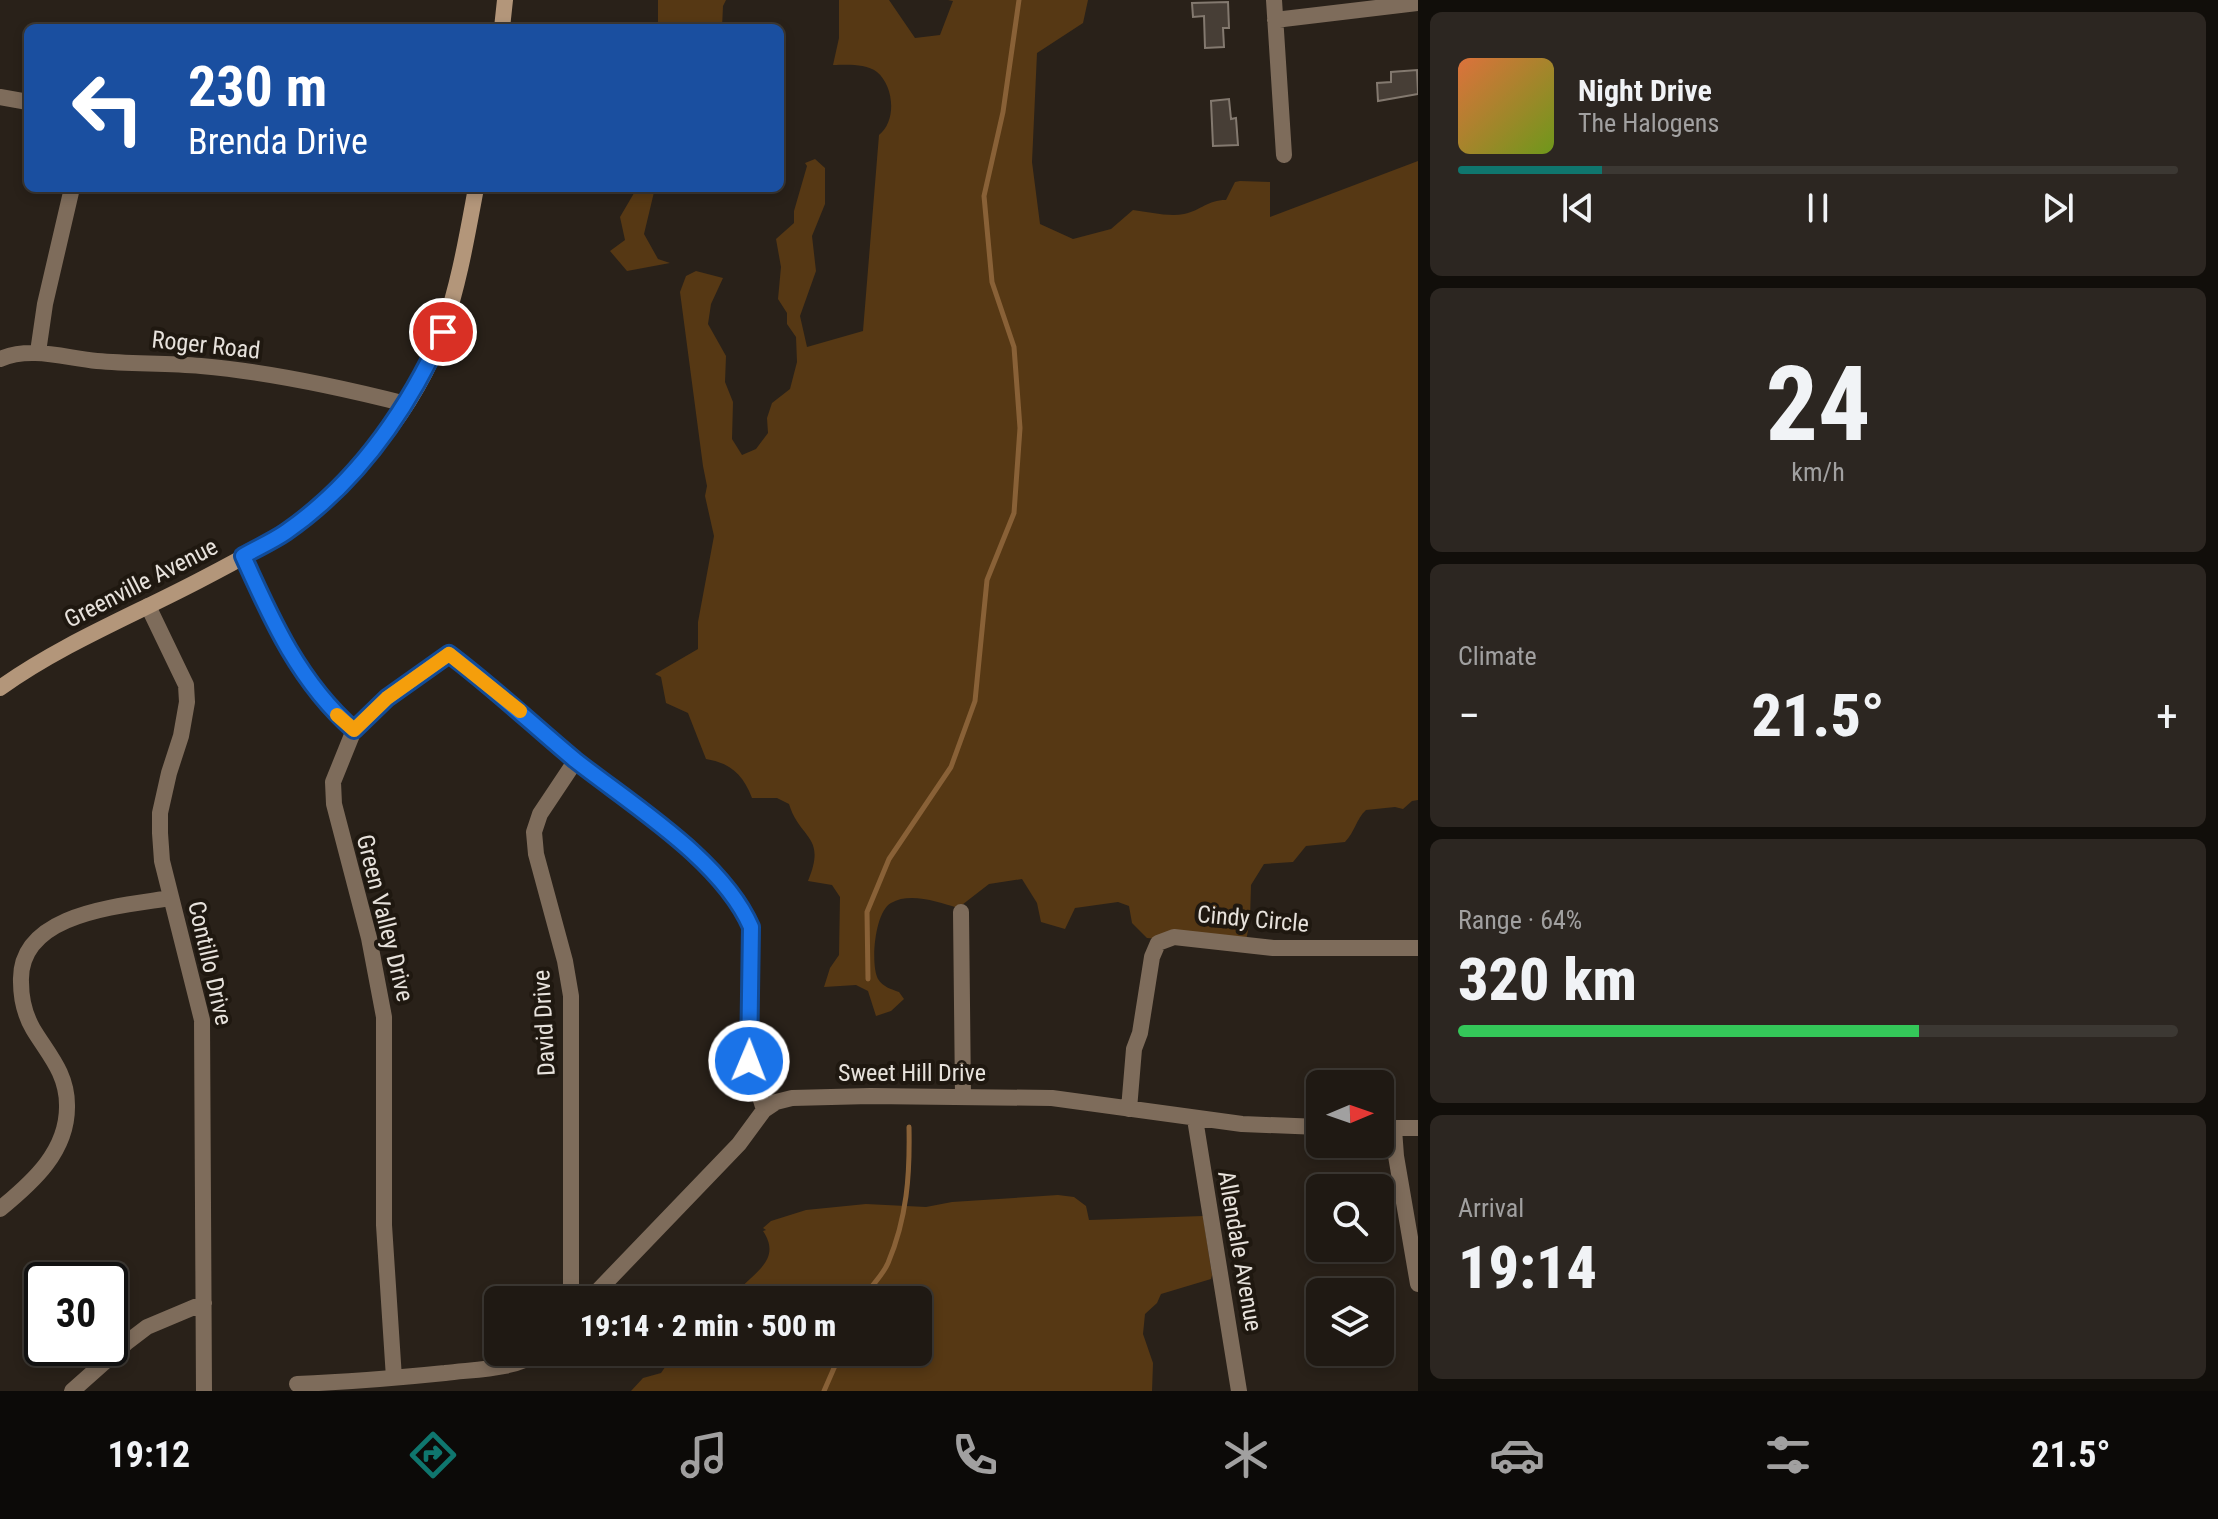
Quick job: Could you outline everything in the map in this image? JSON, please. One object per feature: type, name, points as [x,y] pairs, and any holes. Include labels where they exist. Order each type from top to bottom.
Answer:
[{"type":"street","points":[[502,24],[505,0]]},
{"type":"street","points":[[1274,0],[1284,155]]},
{"type":"street","points":[[1275,20],[1418,3]]},
{"type":"street","points":[[0,97],[24,101]]},
{"type":"street","points":[[38,352],[45,304],[71,192]]},
{"type":"street","name":"Greenville Avenue","points":[[0,688],[70,646],[286,532],[346,482],[370,456],[406,404],[443,332],[475,192]]},
{"type":"street","name":"Roger Road","points":[[0,359],[38,352],[97,361],[204,366],[349,389],[406,404]]},
{"type":"street","points":[[243,556],[267,609],[298,665],[318,696],[354,730],[387,698],[449,654],[576,760],[640,808],[719,878],[742,908],[751,927],[749,1061],[764,1110],[739,1144],[602,1286]]},
{"type":"street","name":"Contillo Drive","points":[[148,606],[186,685],[187,702],[181,736],[160,813],[162,861],[202,1020],[204,1391]]},
{"type":"street","name":"Green Valley Drive","points":[[354,730],[333,782],[334,804],[369,938],[384,1017],[384,1225],[394,1378]]},
{"type":"street","name":"David Drive","points":[[571,1286],[571,996],[565,961],[536,854],[534,832],[540,814],[576,760]]},
{"type":"street","points":[[0,1209],[41,1172],[56,1151],[64,1129],[67,1107],[60,1070],[32,1027],[24,1005],[20,968],[28,950],[65,922],[86,912],[171,898]]},
{"type":"street","points":[[961,912],[963,1096]]},
{"type":"street","name":"Cindy Circle","points":[[1129,1109],[1134,1049],[1140,1033],[1152,957],[1158,943],[1174,937],[1273,948],[1418,948]]},
{"type":"street","name":"Sweet Hill Drive","points":[[764,1110],[776,1102],[792,1098],[963,1096],[1076,1100],[1195,1119],[1306,1126]]},
{"type":"street","name":"Allendale Avenue","points":[[1195,1119],[1239,1391]]},
{"type":"street","points":[[1394,1128],[1418,1128]]},
{"type":"street","points":[[1394,1150],[1418,1284]]},
{"type":"street","points":[[72,1391],[147,1327],[204,1303]]},
{"type":"street","points":[[297,1384],[506,1366]]},
{"type":"shaded area","points":[[658,0],[726,0],[722,24],[658,24]]},
{"type":"shaded area","points":[[839,0],[889,0],[915,38],[940,35],[953,1],[948,0],[1088,0],[1083,23],[1037,53],[1032,162],[1040,224],[1073,239],[1111,229],[1133,210],[1178,215],[1226,200],[1235,182],[1240,181],[1270,182],[1270,217],[1418,161],[1418,800],[1403,809],[1366,810],[1345,842],[1306,846],[1293,862],[1264,864],[1251,885],[1250,920],[1245,946],[1147,938],[1132,923],[1129,906],[1118,902],[1075,908],[1065,929],[1041,922],[1037,903],[1022,879],[989,884],[958,908],[907,898],[891,903],[881,916],[874,962],[880,982],[899,992],[904,999],[891,1011],[876,1016],[868,991],[856,985],[824,987],[830,968],[839,955],[840,897],[832,885],[808,881],[815,855],[813,846],[789,804],[777,798],[752,798],[735,771],[722,763],[706,759],[688,713],[666,703],[661,677],[655,674],[698,649],[698,622],[714,536],[705,496],[707,486],[680,292],[686,276],[696,271],[723,278],[711,304],[708,324],[726,356],[725,382],[733,402],[732,439],[742,455],[756,449],[768,433],[767,418],[772,403],[790,389],[797,362],[796,337],[787,324],[787,313],[778,299],[781,267],[776,239],[794,223],[794,211],[807,166],[805,163],[815,159],[825,168],[825,204],[812,236],[816,271],[800,316],[807,347],[863,331],[879,135],[889,121],[891,104],[887,86],[877,72],[861,66],[833,65],[839,38]]},
{"type":"shaded area","points":[[635,192],[654,192],[644,234],[658,259],[670,263],[627,271],[610,251],[625,240],[620,217]]},
{"type":"shaded area","points":[[1058,1195],[1074,1197],[1086,1206],[1089,1220],[1203,1216],[1211,1279],[1161,1294],[1157,1303],[1145,1314],[1143,1334],[1153,1363],[1152,1391],[631,1391],[643,1378],[661,1373],[666,1366],[932,1366],[932,1286],[743,1286],[766,1261],[769,1242],[763,1228],[771,1221],[806,1210],[866,1204],[926,1207],[952,1202]]},
{"type":"building","points":[[1228,2],[1229,28],[1223,28],[1224,47],[1205,48],[1204,16],[1193,17],[1192,3]]},
{"type":"building","points":[[1417,70],[1418,94],[1378,101],[1377,83],[1391,82],[1391,72]]},
{"type":"building","points":[[1229,99],[1231,119],[1236,118],[1238,145],[1213,146],[1211,101]]},
{"type":"waterway","points":[[868,979],[867,912],[889,859],[951,767],[975,701],[987,580],[1014,513],[1020,428],[1014,347],[992,282],[984,196],[1003,112],[1019,0]]},
{"type":"waterway","points":[[872,1286],[885,1268],[903,1213],[908,1179],[909,1127]]},
{"type":"waterway","points":[[824,1391],[835,1366]]},
{"type":"slow traffic","points":[[337,715],[354,730],[387,698],[449,654],[520,711]]},
{"type":"route","points":[[443,332],[425,372],[370,456],[346,482],[286,532],[243,556],[267,609],[298,665],[318,696],[354,730],[387,698],[449,654],[576,760],[640,808],[719,878],[734,895],[751,927],[749,1061]]}]
